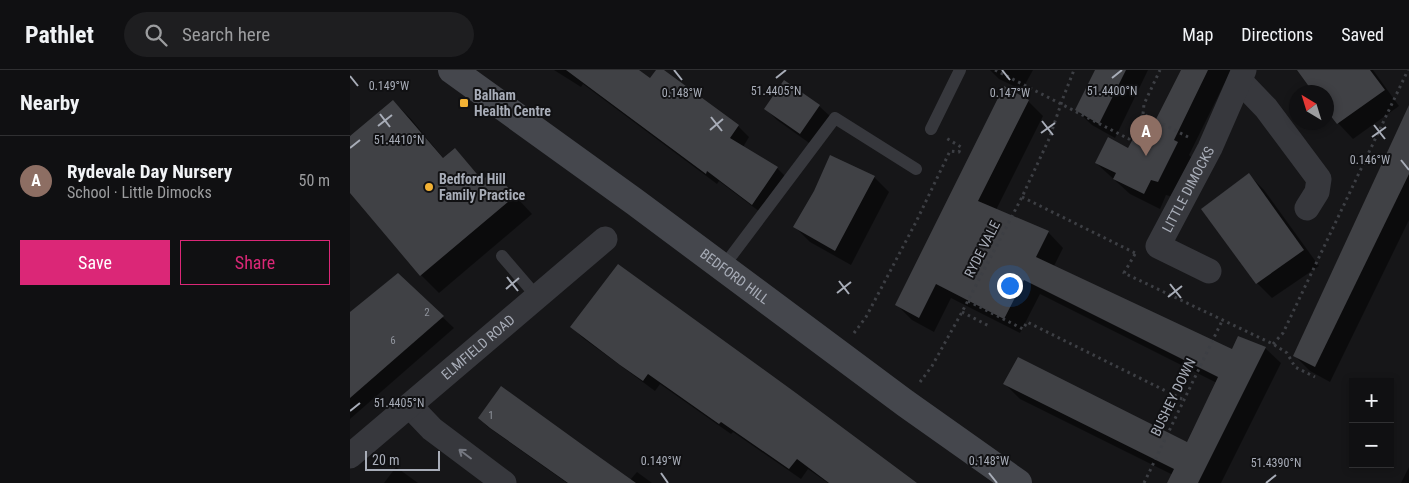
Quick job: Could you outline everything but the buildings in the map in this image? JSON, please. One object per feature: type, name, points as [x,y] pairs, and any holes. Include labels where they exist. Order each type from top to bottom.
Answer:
[{"type":"main road","name":"BEDFORD HILL","points":[[452,70],[723,267],[905,403],[1018,483]]},
{"type":"street","name":"LITTLE DIMOCKS","points":[[1209,272],[1147,250],[1210,148],[1242,75]]},
{"type":"street","name":"LITTLE DIMOCKS","points":[[1242,75],[1319,179],[1317,192],[1307,208]]},
{"type":"street","name":"ELMFIELD ROAD","points":[[350,456],[538,298],[605,239]]},
{"type":"street","points":[[410,406],[432,429],[504,483]]},
{"type":"lane","points":[[931,129],[960,70]]},
{"type":"lane","points":[[723,267],[835,118],[916,169]]},
{"type":"lane","points":[[502,256],[538,298]]},
{"type":"path","points":[[995,70],[1129,139],[1142,114],[1144,104],[1160,70]]},
{"type":"path","name":"RYDE VALE","points":[[905,403],[932,366],[1022,196],[1049,139],[1062,98],[1074,70]]},
{"type":"path","points":[[1273,344],[1283,333],[1408,70]]},
{"type":"path","points":[[1142,114],[1210,148]]},
{"type":"path","points":[[839,354],[866,317],[916,222],[950,151],[958,152],[961,147],[931,129]]},
{"type":"path","points":[[1022,196],[1147,250],[1124,273],[1273,344],[1287,353],[1295,367],[1315,378]]},
{"type":"path","points":[[968,300],[1024,328],[1027,322],[1184,400]]},
{"type":"path","points":[[962,312],[989,326]]},
{"type":"path","name":"BUSHEY DOWN","points":[[1144,483],[1222,321]]},
{"type":"place","name":"Balham Health Centre","points":[[464,103]]},
{"type":"place","name":"Rydevale Day Nursery","points":[[1146,156]]},
{"type":"place","name":"Bedford Hill Family Practice","points":[[429,187]]}]
